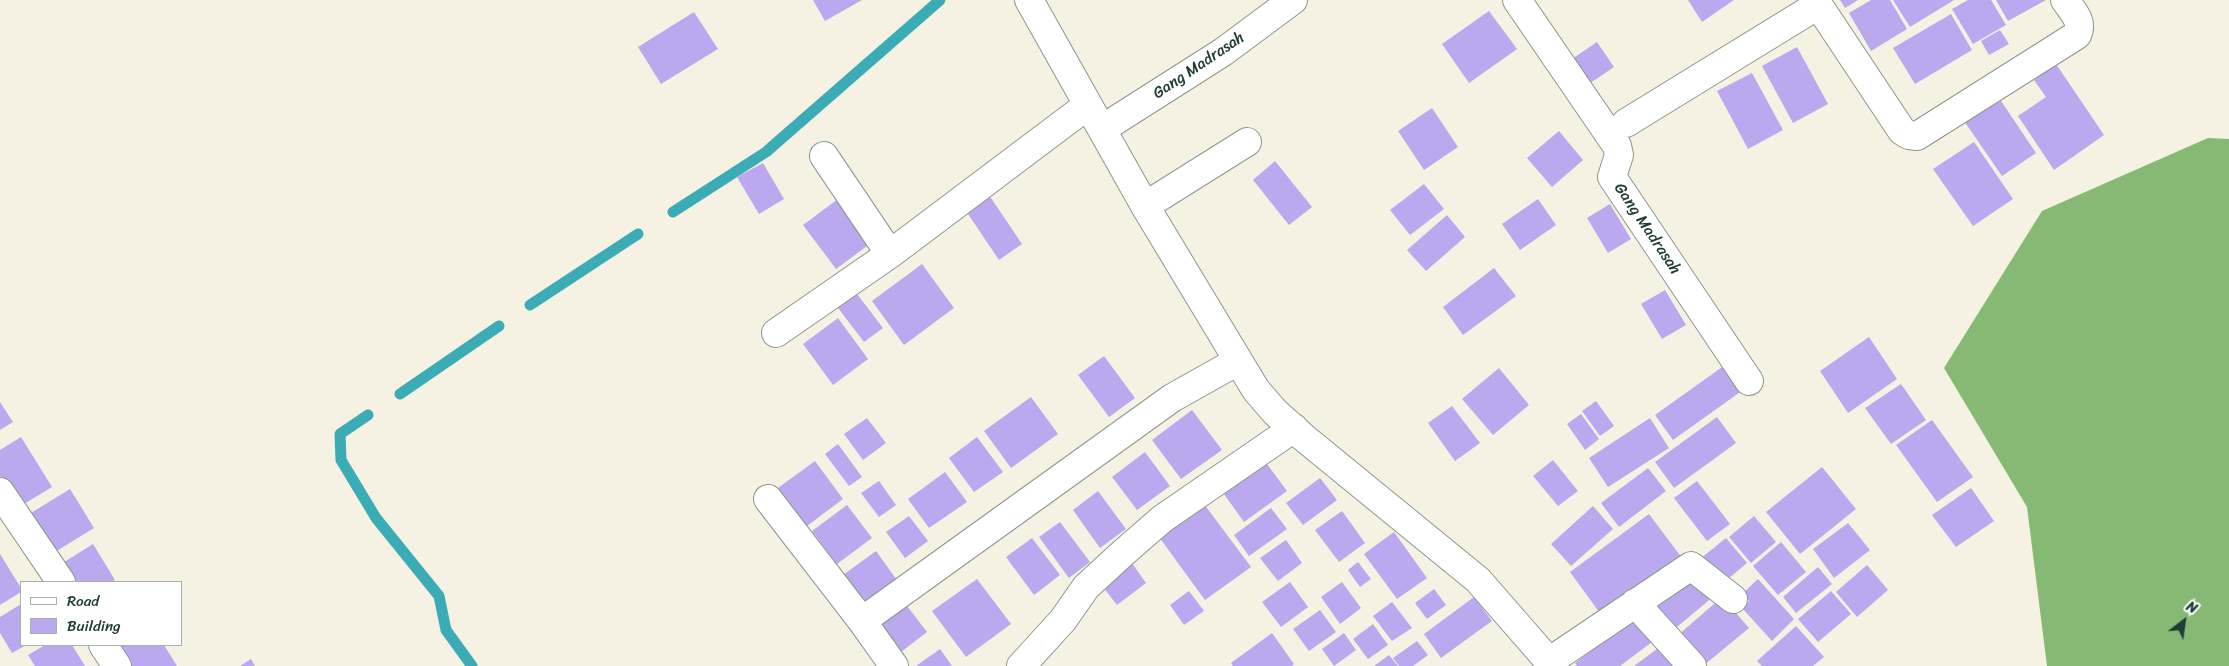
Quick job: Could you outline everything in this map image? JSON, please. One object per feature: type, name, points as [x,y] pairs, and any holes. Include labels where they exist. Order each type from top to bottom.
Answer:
[{"type":"street","points":[[1029,0],[1145,206],[1256,390],[1275,412],[1478,580],[1552,664],[1635,603],[1691,566],[1733,600]]},
{"type":"street","name":"Gang Madrasah","points":[[1102,129],[1223,52],[1293,0]]},
{"type":"street","name":"Gang Madrasah","points":[[1517,0],[1617,146],[1619,155],[1612,177],[1749,381]]},
{"type":"street","points":[[1626,123],[1816,2],[1902,131],[1909,135],[1917,136],[2078,35],[2080,22],[2065,0]]},
{"type":"street","points":[[776,333],[890,254],[1088,105]]},
{"type":"street","points":[[1145,206],[1247,142]]},
{"type":"street","points":[[824,156],[890,254]]},
{"type":"street","points":[[862,621],[1172,398],[1238,361]]},
{"type":"street","points":[[1021,666],[1063,620],[1086,587],[1162,519],[1294,428]]},
{"type":"street","points":[[0,492],[60,581]]},
{"type":"street","points":[[768,499],[862,621],[894,666]]},
{"type":"street","points":[[1635,603],[1692,666]]},
{"type":"street","points":[[104,646],[118,666]]},
{"type":"green space","points":[[2208,138],[2229,139],[2229,666],[2047,666],[2027,507],[1944,368],[2042,211]]},
{"type":"building","points":[[813,0],[862,0],[825,21]]},
{"type":"building","points":[[1688,0],[1734,0],[1702,22]]},
{"type":"building","points":[[1840,0],[1858,0],[1845,8]]},
{"type":"building","points":[[1871,0],[1890,0],[1907,29],[1871,51],[1849,13]]},
{"type":"building","points":[[1893,0],[1954,0],[1910,27]]},
{"type":"building","points":[[1968,0],[1991,0],[2006,25],[1973,44],[1952,9]]},
{"type":"building","points":[[1996,0],[2046,0],[2008,21]]},
{"type":"building","points":[[1489,11],[1517,49],[1469,83],[1442,44]]},
{"type":"building","points":[[694,12],[718,49],[661,84],[638,47]]},
{"type":"building","points":[[1951,14],[1972,50],[1915,84],[1893,48]]},
{"type":"building","points":[[2000,30],[2009,44],[1989,55],[1981,41]]},
{"type":"building","points":[[1597,42],[1614,67],[1580,90],[1563,65]]},
{"type":"building","points":[[1797,47],[1828,104],[1793,123],[1762,66]]},
{"type":"building","points":[[2056,64],[2104,135],[2054,170],[2018,116],[2046,97],[2034,80]]},
{"type":"building","points":[[1752,73],[1783,130],[1748,149],[1717,91]]},
{"type":"building","points":[[1999,98],[2036,153],[2002,176],[1964,121]]},
{"type":"building","points":[[1432,108],[1458,147],[1424,170],[1398,131]]},
{"type":"building","points":[[1559,131],[1583,160],[1552,187],[1527,158]]},
{"type":"building","points":[[1974,142],[2013,199],[1973,226],[1933,169]]},
{"type":"building","points":[[1275,161],[1312,207],[1289,225],[1253,180]]},
{"type":"building","points":[[763,163],[784,199],[759,214],[737,177]]},
{"type":"building","points":[[1424,184],[1444,209],[1410,235],[1390,210]]},
{"type":"building","points":[[985,189],[1022,244],[999,260],[962,205]]},
{"type":"building","points":[[838,199],[871,243],[836,269],[803,225]]},
{"type":"building","points":[[1538,199],[1556,225],[1520,250],[1502,224]]},
{"type":"building","points":[[1610,204],[1631,239],[1608,253],[1587,218]]},
{"type":"building","points":[[1447,215],[1465,237],[1426,271],[1407,250]]},
{"type":"building","points":[[922,264],[954,308],[904,345],[872,301]]},
{"type":"building","points":[[1494,268],[1516,296],[1463,335],[1443,307]]},
{"type":"building","points":[[854,290],[883,328],[864,342],[835,304]]},
{"type":"building","points":[[1665,290],[1686,325],[1662,339],[1641,304]]},
{"type":"building","points":[[838,318],[868,359],[833,385],[803,344]]},
{"type":"building","points":[[1869,337],[1897,379],[1848,413],[1820,371]]},
{"type":"building","points":[[1104,356],[1135,398],[1109,417],[1078,375]]},
{"type":"building","points":[[1725,365],[1743,390],[1673,440],[1655,415]]},
{"type":"building","points":[[1499,368],[1529,405],[1493,435],[1462,399]]},
{"type":"building","points":[[1901,384],[1926,420],[1891,444],[1865,408]]},
{"type":"building","points":[[1031,397],[1058,434],[1011,468],[984,431]]},
{"type":"building","points":[[1596,401],[1614,426],[1600,436],[1582,411]]},
{"type":"building","points":[[0,402],[13,422],[0,430]]},
{"type":"building","points":[[1452,406],[1480,443],[1455,461],[1428,423]]},
{"type":"building","points":[[1192,410],[1222,450],[1181,479],[1152,440]]},
{"type":"building","points":[[1581,414],[1599,439],[1585,450],[1567,424]]},
{"type":"building","points":[[1717,417],[1736,443],[1674,488],[1655,462]]},
{"type":"building","points":[[867,418],[886,443],[863,460],[844,434]]},
{"type":"building","points":[[1650,418],[1669,448],[1608,487],[1589,458]]},
{"type":"building","points":[[1932,420],[1973,477],[1937,502],[1896,445]]},
{"type":"building","points":[[21,437],[52,487],[19,507],[0,476],[0,450]]},
{"type":"building","points":[[977,437],[1003,472],[974,492],[949,458]]},
{"type":"building","points":[[838,444],[862,477],[849,486],[825,454]]},
{"type":"building","points":[[1145,452],[1170,486],[1137,510],[1112,477]]},
{"type":"building","points":[[1261,456],[1287,491],[1244,522],[1219,487]]},
{"type":"building","points":[[1553,460],[1578,491],[1558,506],[1533,476]]},
{"type":"building","points":[[815,461],[843,499],[807,526],[778,488]]},
{"type":"building","points":[[1822,467],[1856,509],[1800,554],[1766,512]]},
{"type":"building","points":[[1648,468],[1666,491],[1619,527],[1601,503]]},
{"type":"building","points":[[945,472],[967,502],[929,528],[908,499]]},
{"type":"building","points":[[1320,478],[1337,500],[1303,525],[1286,503]]},
{"type":"building","points":[[879,481],[896,505],[879,517],[861,493]]},
{"type":"building","points":[[1697,481],[1730,524],[1707,541],[1674,498]]},
{"type":"building","points":[[1971,488],[1994,521],[1956,547],[1932,515]]},
{"type":"building","points":[[70,489],[94,528],[55,552],[31,513]]},
{"type":"building","points":[[1098,491],[1126,529],[1100,548],[1073,510]]},
{"type":"building","points":[[1204,504],[1251,567],[1205,600],[1159,537]]},
{"type":"building","points":[[847,505],[872,538],[837,564],[812,531]]},
{"type":"building","points":[[1593,506],[1613,529],[1571,566],[1551,544]]},
{"type":"building","points":[[1271,508],[1287,529],[1249,556],[1234,535]]},
{"type":"building","points":[[1342,511],[1365,543],[1339,562],[1315,530]]},
{"type":"building","points":[[1649,514],[1682,558],[1602,616],[1570,572]]},
{"type":"building","points":[[909,516],[928,541],[905,558],[886,532]]},
{"type":"building","points":[[1754,516],[1776,542],[1751,563],[1729,537]]},
{"type":"building","points":[[1060,522],[1090,562],[1069,578],[1039,537]]},
{"type":"building","points":[[1848,523],[1870,550],[1834,578],[1813,549]]},
{"type":"building","points":[[1394,532],[1427,578],[1397,599],[1364,554]]},
{"type":"building","points":[[1032,538],[1060,575],[1034,595],[1006,557]]},
{"type":"building","points":[[1726,538],[1747,563],[1722,584],[1700,559]]},
{"type":"building","points":[[1286,540],[1302,563],[1278,581],[1260,558]]},
{"type":"building","points":[[1781,542],[1806,572],[1778,595],[1753,566]]},
{"type":"building","points":[[93,544],[115,580],[71,581],[61,564]]},
{"type":"building","points":[[876,551],[899,583],[867,607],[843,575]]},
{"type":"building","points":[[0,554],[20,586],[20,593],[0,605]]},
{"type":"building","points":[[1129,559],[1146,583],[1117,605],[1099,582]]},
{"type":"building","points":[[1358,562],[1371,579],[1360,587],[1348,570]]},
{"type":"building","points":[[1867,565],[1888,590],[1857,617],[1836,592]]},
{"type":"building","points":[[1818,567],[1832,584],[1796,613],[1783,597]]},
{"type":"building","points":[[1692,569],[1714,596],[1671,632],[1648,605]]},
{"type":"building","points":[[977,579],[1011,624],[966,657],[932,611]]},
{"type":"building","points":[[1758,579],[1794,619],[1772,641],[1742,608],[1749,601],[1742,594]]},
{"type":"building","points":[[1290,582],[1308,607],[1281,627],[1262,602]]},
{"type":"building","points":[[1342,582],[1361,608],[1340,624],[1321,597]]},
{"type":"building","points":[[1434,589],[1446,605],[1427,619],[1415,603]]},
{"type":"building","points":[[1189,591],[1204,611],[1184,625],[1170,605]]},
{"type":"building","points":[[1831,591],[1851,614],[1818,642],[1798,619]]},
{"type":"building","points":[[1474,597],[1492,621],[1441,658],[1424,634]]},
{"type":"building","points":[[1722,597],[1749,628],[1703,666],[1677,636]]},
{"type":"building","points":[[1392,602],[1412,628],[1392,641],[1373,616]]},
{"type":"building","points":[[20,605],[20,646],[24,646],[12,653],[0,633],[0,617]]},
{"type":"building","points":[[907,606],[927,632],[901,652],[881,625]]},
{"type":"building","points":[[1320,610],[1336,632],[1309,651],[1293,629]]},
{"type":"building","points":[[1634,619],[1652,642],[1620,666],[1577,666],[1575,663]]},
{"type":"building","points":[[1373,624],[1388,645],[1368,659],[1353,639]]},
{"type":"building","points":[[1796,626],[1824,657],[1813,666],[1762,666],[1757,661]]},
{"type":"building","points":[[1272,633],[1294,664],[1292,666],[1233,666],[1231,663]]},
{"type":"building","points":[[1344,633],[1356,650],[1334,666],[1322,649]]},
{"type":"building","points":[[1417,641],[1428,655],[1413,666],[1399,666],[1393,658]]},
{"type":"building","points":[[43,646],[73,646],[85,666],[35,666],[28,655]]},
{"type":"building","points":[[118,646],[165,646],[177,666],[130,666]]},
{"type":"building","points":[[1661,646],[1677,666],[1634,666]]},
{"type":"building","points":[[940,649],[952,666],[916,666]]},
{"type":"building","points":[[1389,655],[1398,666],[1374,666]]},
{"type":"building","points":[[251,659],[255,666],[240,666]]},
{"type":"waterway","points":[[673,212],[766,152],[940,0]]},
{"type":"waterway","points":[[530,305],[638,234]]},
{"type":"waterway","points":[[400,394],[499,326]]},
{"type":"waterway","points":[[368,415],[340,434],[341,460],[376,518],[439,596],[446,630],[472,666]]}]
